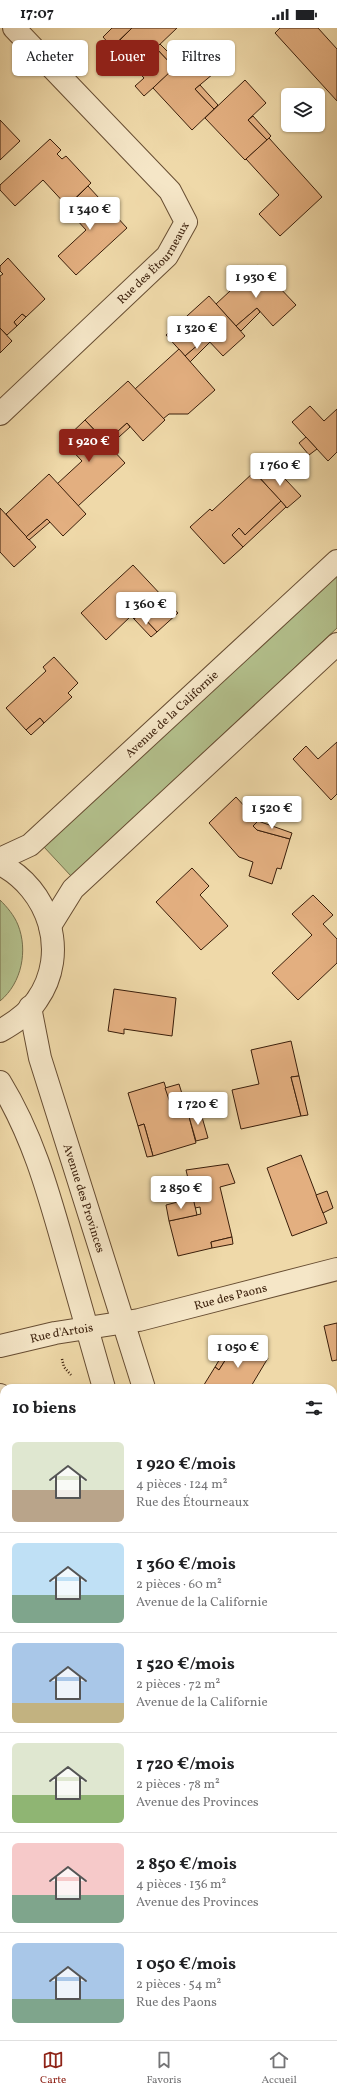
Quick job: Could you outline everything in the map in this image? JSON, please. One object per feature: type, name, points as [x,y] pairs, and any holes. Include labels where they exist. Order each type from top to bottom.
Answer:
[{"type":"street","name":"Rue des Étourneaux","points":[[0,414],[167,256],[186,222],[170,191],[14,28]]},
{"type":"street","name":"Avenue de la Californie","points":[[0,859],[30,845],[337,561]]},
{"type":"street","points":[[50,926],[73,889],[337,644]]},
{"type":"street","points":[[0,864],[15,872],[35,892],[48,918],[53,945],[49,974],[37,1000],[16,1022],[0,1031]]},
{"type":"street","name":"Avenue des Provinces","points":[[30,1007],[40,1058],[143,1384]]},
{"type":"street","points":[[0,1082],[18,1111],[36,1153],[49,1192],[103,1384]]},
{"type":"street","name":"Rue des Paons","points":[[124,1323],[337,1269]]},
{"type":"street","name":"Rue d'Artois","points":[[0,1346],[55,1333],[124,1323]]},
{"type":"path","points":[[55,1333],[64,1367],[74,1378]]},
{"type":"green space","points":[[337,572],[337,628],[71,876],[44,847]]},
{"type":"green space","points":[[0,900],[10,911],[18,925],[21,935],[22,955],[21,966],[14,985],[8,994],[0,1001]]},
{"type":"building","points":[[112,28],[132,28],[119,40],[106,40],[103,37]]},
{"type":"building","points":[[132,28],[177,28],[159,45],[159,40],[120,40]]},
{"type":"building","points":[[280,28],[318,28],[337,49],[337,101],[275,33]]},
{"type":"building","points":[[160,44],[167,51],[167,60],[159,51]]},
{"type":"building","points":[[159,51],[167,60],[167,75],[144,96],[135,86],[144,78],[142,76],[159,76]]},
{"type":"building","points":[[167,75],[167,76],[211,76],[195,89],[214,109],[192,130],[153,88]]},
{"type":"building","points":[[245,80],[266,103],[248,120],[267,140],[245,160],[205,118]]},
{"type":"building","points":[[200,85],[218,105],[214,109],[195,89]]},
{"type":"building","points":[[253,116],[271,136],[267,140],[248,120]]},
{"type":"building","points":[[0,120],[20,141],[0,160]]},
{"type":"building","points":[[269,138],[322,197],[280,236],[259,214],[279,195],[246,159]]},
{"type":"building","points":[[50,139],[61,150],[57,154],[62,159],[66,156],[91,183],[67,206],[43,180],[15,206],[0,190],[0,185]]},
{"type":"building","points":[[88,186],[110,210],[106,214],[111,220],[115,215],[127,228],[76,275],[58,256],[86,230],[66,208]]},
{"type":"building","points":[[110,210],[115,215],[111,220],[106,214]]},
{"type":"building","points":[[8,258],[45,299],[26,317],[22,314],[14,322],[17,326],[7,335],[0,328],[0,276],[3,274],[0,271],[0,266]]},
{"type":"building","points":[[258,265],[296,305],[273,326],[257,308],[236,326],[216,304]]},
{"type":"building","points":[[209,296],[245,336],[223,356],[206,338],[185,356],[166,335]]},
{"type":"building","points":[[257,308],[260,312],[241,331],[236,326]]},
{"type":"building","points":[[22,314],[26,317],[17,326],[14,322]]},
{"type":"building","points":[[0,328],[12,341],[0,353]]},
{"type":"building","points":[[206,338],[210,342],[190,362],[185,356]]},
{"type":"building","points":[[179,349],[215,390],[188,414],[169,414],[163,419],[135,389]]},
{"type":"building","points":[[128,381],[165,420],[143,441],[127,423],[106,442],[85,420]]},
{"type":"building","points":[[310,406],[324,421],[337,409],[337,452],[328,461],[292,422]]},
{"type":"building","points":[[85,420],[125,463],[78,506],[57,484],[82,461],[63,441]]},
{"type":"building","points":[[127,423],[130,427],[109,446],[106,442]]},
{"type":"building","points":[[306,437],[317,449],[309,455],[299,443]]},
{"type":"building","points":[[272,465],[301,496],[287,508],[259,477]]},
{"type":"building","points":[[254,472],[281,501],[245,535],[239,528],[232,535],[243,547],[224,564],[190,527],[210,509],[212,511]]},
{"type":"building","points":[[49,474],[86,514],[63,536],[47,519],[26,537],[6,514]]},
{"type":"building","points":[[281,501],[286,507],[243,547],[232,535],[239,528],[245,535]]},
{"type":"building","points":[[0,508],[36,547],[14,567],[0,552]]},
{"type":"building","points":[[47,519],[50,522],[29,540],[26,537]]},
{"type":"building","points":[[133,565],[178,613],[157,632],[140,614],[134,619],[131,616],[106,640],[81,613]]},
{"type":"building","points":[[140,614],[157,632],[151,637],[134,619]]},
{"type":"building","points":[[54,657],[78,683],[68,693],[72,697],[44,723],[40,718],[26,730],[6,708],[46,671],[43,667]]},
{"type":"building","points":[[40,718],[44,723],[31,735],[26,730]]},
{"type":"building","points":[[337,742],[337,794],[331,800],[293,759],[306,746],[318,759]]},
{"type":"building","points":[[236,797],[258,821],[253,826],[257,830],[290,839],[281,869],[277,868],[272,884],[249,876],[253,862],[239,857],[209,823]]},
{"type":"building","points":[[258,821],[292,833],[290,839],[257,830],[253,826]]},
{"type":"building","points":[[192,868],[209,886],[200,895],[228,926],[201,950],[156,902]]},
{"type":"building","points":[[313,895],[333,915],[323,924],[337,939],[337,963],[298,1000],[272,973],[312,935],[292,914]]},
{"type":"building","points":[[114,989],[176,998],[172,1036],[124,1029],[124,1034],[108,1031]]},
{"type":"building","points":[[291,1041],[299,1076],[291,1077],[301,1116],[241,1129],[232,1090],[259,1084],[251,1050]]},
{"type":"building","points":[[299,1076],[308,1115],[301,1116],[291,1077]]},
{"type":"building","points":[[164,1082],[175,1117],[188,1113],[196,1143],[153,1156],[144,1124],[138,1126],[128,1093]]},
{"type":"building","points":[[179,1084],[188,1113],[175,1117],[165,1088]]},
{"type":"building","points":[[200,1110],[208,1138],[196,1141],[188,1113]]},
{"type":"building","points":[[144,1124],[153,1156],[147,1157],[138,1126]]},
{"type":"building","points":[[301,1155],[327,1223],[292,1236],[267,1168]]},
{"type":"building","points":[[228,1164],[235,1183],[220,1187],[232,1237],[211,1242],[212,1248],[178,1256],[169,1221],[201,1214],[200,1207],[195,1208],[186,1170]]},
{"type":"building","points":[[327,1191],[333,1208],[323,1213],[316,1195]]},
{"type":"building","points":[[193,1198],[197,1215],[169,1221],[166,1205]]},
{"type":"building","points":[[232,1237],[233,1244],[212,1248],[211,1242]]},
{"type":"building","points":[[337,1323],[337,1360],[332,1361],[324,1326]]},
{"type":"building","points":[[233,1337],[238,1340],[219,1370],[215,1367]]},
{"type":"building","points":[[238,1340],[268,1358],[252,1384],[204,1384],[215,1367],[219,1370]]}]
